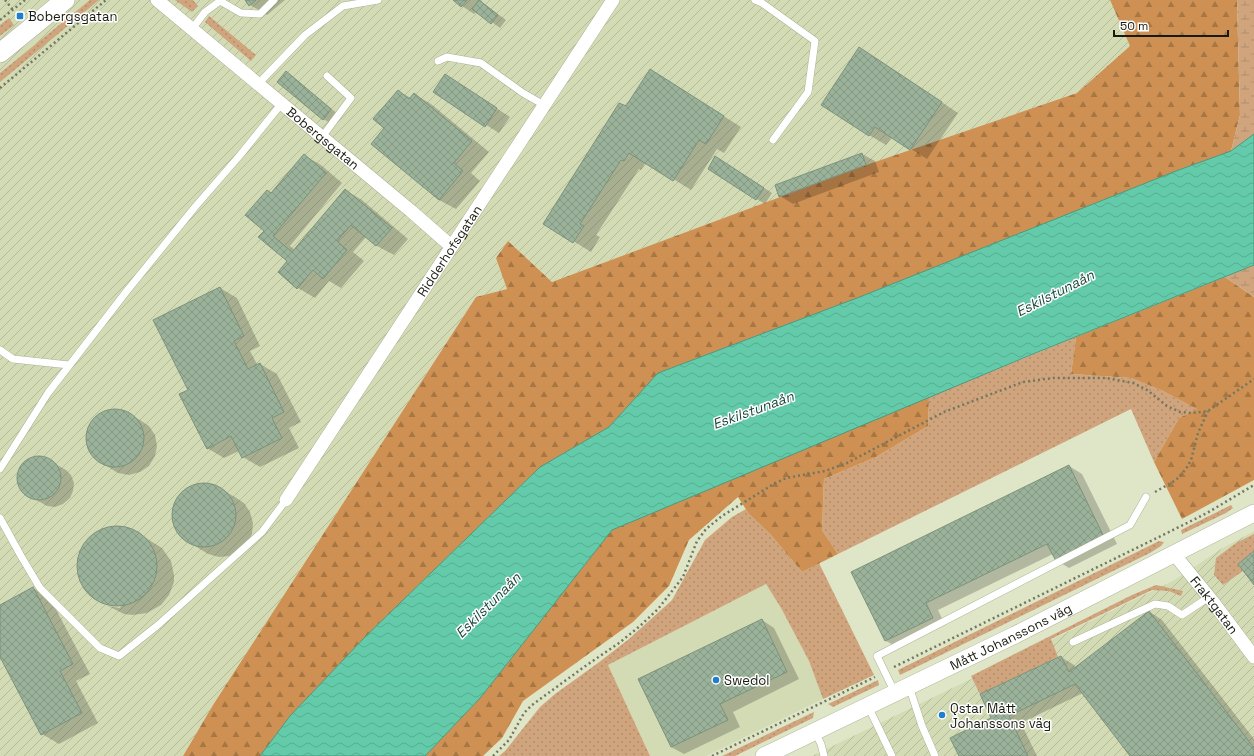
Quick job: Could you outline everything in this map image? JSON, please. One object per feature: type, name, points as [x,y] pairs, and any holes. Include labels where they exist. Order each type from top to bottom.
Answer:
[{"type":"main road","points":[[0,53],[65,0]]},
{"type":"street","name":"Bobergsgatan","points":[[157,0],[411,210],[451,246]]},
{"type":"street","name":"Ridderhofsgatan","points":[[286,500],[613,0]]},
{"type":"street","name":"Mått Johanssons väg","points":[[764,756],[1015,635],[1254,513]]},
{"type":"street","name":"Fraktgatan","points":[[1174,554],[1209,597],[1254,657]]},
{"type":"lane","points":[[192,29],[205,12],[220,1],[241,13],[260,14],[274,0]]},
{"type":"lane","points":[[258,84],[305,35],[343,6],[378,0]]},
{"type":"lane","points":[[755,0],[762,3],[815,41],[808,92],[773,140]]},
{"type":"lane","points":[[438,61],[447,57],[481,63],[544,105]]},
{"type":"lane","points":[[322,137],[351,98],[327,76]]},
{"type":"lane","points":[[0,469],[48,393],[69,365],[195,207],[282,103]]},
{"type":"lane","points":[[0,350],[13,359],[69,365]]},
{"type":"lane","points":[[936,756],[902,689],[885,672],[877,656],[1130,525],[1146,497]]},
{"type":"lane","points":[[0,518],[40,588],[100,648],[119,656],[158,625],[262,532],[286,500]]},
{"type":"lane","points":[[1073,642],[1155,604],[1168,606],[1182,615],[1209,597]]},
{"type":"lane","points":[[868,706],[892,756]]},
{"type":"lane","points":[[815,731],[821,744],[824,756]]},
{"type":"path","points":[[5,0],[13,10]]},
{"type":"path","points":[[0,20],[25,0]]},
{"type":"path","points":[[0,88],[106,0]]},
{"type":"path","points":[[493,756],[509,740],[524,713],[532,705],[624,639],[658,609],[683,577],[697,541],[706,529],[722,516],[786,478],[825,471],[847,462],[944,412],[1023,382],[1053,378],[1106,378],[1133,383],[1147,390],[1167,406],[1180,412],[1192,413],[1208,411],[1254,379]]},
{"type":"path","points":[[1146,497],[1176,480],[1186,469],[1191,460],[1198,433],[1208,411]]},
{"type":"path","points":[[712,756],[1167,533],[1233,498],[1254,485]]},
{"type":"shaded area","points":[[0,0],[1110,0],[1130,46],[1077,93],[866,165],[552,282],[508,241],[496,258],[507,289],[476,297],[213,705],[183,756],[0,756]]},
{"type":"shaded area","points":[[1254,531],[1254,756],[812,756],[1173,581],[1221,549]]},
{"type":"shaded area","points":[[766,584],[781,608],[809,661],[823,699],[706,756],[650,756],[608,665]]},
{"type":"green space","points":[[90,0],[99,0],[0,82],[0,73]]},
{"type":"green space","points":[[175,0],[193,0],[198,6],[192,12]]},
{"type":"green space","points":[[1110,0],[1237,0],[1240,115],[1231,151],[1176,171],[857,298],[658,373],[609,427],[540,467],[364,638],[290,716],[260,756],[183,756],[213,705],[476,297],[507,289],[496,258],[508,241],[552,282],[866,165],[1077,93],[1130,46]]},
{"type":"green space","points":[[1237,0],[1254,0],[1254,134],[1231,151],[1240,115]]},
{"type":"green space","points":[[209,16],[256,55],[251,61],[205,22]]},
{"type":"green space","points":[[9,18],[14,25],[0,36],[0,25]]},
{"type":"green space","points":[[1254,265],[1254,297],[1225,277]]},
{"type":"green space","points":[[1225,277],[1254,297],[1254,480],[1182,519],[1154,462],[1179,418],[1197,409],[1163,391],[1131,378],[1071,374],[1076,337]]},
{"type":"green space","points":[[1076,337],[1071,374],[1131,378],[1163,391],[1198,409],[1179,418],[1154,462],[1131,409],[838,554],[822,530],[824,479],[876,457],[928,426],[929,397]]},
{"type":"green space","points":[[929,397],[928,426],[876,457],[824,479],[822,530],[838,554],[802,572],[771,535],[749,514],[738,497],[689,540],[669,586],[633,622],[523,701],[502,738],[483,756],[425,756],[481,697],[612,530]]},
{"type":"green space","points":[[1231,505],[1233,508],[1226,513],[1182,534],[1181,530]]},
{"type":"green space","points":[[746,509],[749,514],[771,535],[802,572],[819,563],[874,675],[823,699],[809,661],[781,608],[766,584],[608,665],[650,756],[499,756],[505,751],[540,707],[555,694],[629,639],[672,600],[705,540],[732,517]]},
{"type":"green space","points":[[1254,534],[1254,551],[1238,564],[1243,571],[1223,585],[1214,575],[1216,558],[1236,543]]},
{"type":"green space","points":[[1159,541],[1164,542],[1161,546],[1150,553],[900,675],[898,670]]},
{"type":"green space","points":[[1156,585],[1183,591],[1181,596],[1169,591],[1152,590],[1051,639],[1058,657],[980,694],[971,676],[1132,595]]},
{"type":"green space","points":[[878,680],[879,685],[833,707],[828,704]]},
{"type":"green space","points":[[814,712],[813,718],[735,756],[722,756]]},
{"type":"water","name":"Eskilstunaån","points":[[1254,134],[1254,265],[1033,354],[612,530],[481,697],[425,756],[260,756],[290,716],[364,638],[540,467],[609,427],[658,373],[857,298],[1176,171],[1231,151]]},
{"type":"building","points":[[245,0],[256,0],[249,6]]},
{"type":"building","points":[[453,0],[467,0],[461,7]]},
{"type":"building","points":[[479,0],[498,15],[491,24],[472,9]]},
{"type":"building","points":[[859,47],[942,102],[910,150],[875,127],[869,136],[821,105]]},
{"type":"building","points":[[650,69],[724,116],[706,144],[699,140],[673,181],[629,153],[624,161],[621,160],[580,224],[584,226],[573,243],[543,224],[619,103],[626,106]]},
{"type":"building","points":[[286,71],[331,109],[323,120],[277,82]]},
{"type":"building","points":[[445,74],[497,108],[485,127],[433,92]]},
{"type":"building","points":[[398,90],[409,99],[414,93],[472,141],[454,163],[463,171],[439,200],[371,144],[384,128],[373,119]]},
{"type":"building","points":[[862,153],[866,165],[779,197],[775,185]]},
{"type":"building","points":[[304,154],[326,173],[273,236],[292,252],[345,189],[392,228],[376,246],[351,225],[337,241],[347,250],[323,279],[313,270],[297,289],[278,272],[287,261],[258,237],[264,231],[245,215],[267,190],[271,193]]},
{"type":"building","points":[[715,156],[764,188],[756,200],[708,169]]},
{"type":"building","points":[[220,287],[244,336],[234,341],[248,369],[260,363],[284,412],[272,418],[282,438],[242,458],[231,436],[207,449],[179,394],[188,390],[153,320]]},
{"type":"building","points":[[109,409],[121,409],[136,417],[144,432],[144,444],[136,459],[121,467],[109,467],[94,459],[86,444],[86,432],[94,417]]},
{"type":"building","points":[[39,456],[51,460],[57,466],[61,478],[57,490],[51,496],[39,500],[27,496],[21,490],[17,478],[21,466],[27,460]]},
{"type":"building","points":[[1069,465],[1104,537],[1056,561],[1047,544],[926,603],[933,618],[885,641],[851,572]]},
{"type":"building","points":[[198,483],[210,483],[227,492],[234,503],[236,515],[234,527],[227,538],[210,547],[198,547],[186,542],[177,533],[172,521],[172,509],[177,497],[186,488]]},
{"type":"building","points":[[117,526],[132,529],[145,538],[154,551],[157,566],[154,581],[145,594],[132,603],[117,606],[102,603],[89,594],[80,581],[77,566],[80,551],[89,538],[102,529]]},
{"type":"building","points":[[1254,551],[1254,585],[1238,564]]},
{"type":"building","points":[[33,587],[73,664],[60,671],[82,713],[41,735],[0,657],[0,605]]},
{"type":"building","points":[[1149,611],[1254,748],[1254,756],[1130,756],[1075,684],[1009,716],[1028,756],[959,756],[950,738],[991,718],[980,694],[1061,656],[1069,672]]},
{"type":"building","points":[[762,619],[787,672],[720,704],[728,720],[671,747],[638,679]]},
{"type":"place","name":"Bobergsgatan","points":[[20,16]]},
{"type":"place","name":"Swedol","points":[[716,680]]},
{"type":"place","name":"Qstar Mått Johanssons väg","points":[[942,715]]}]
